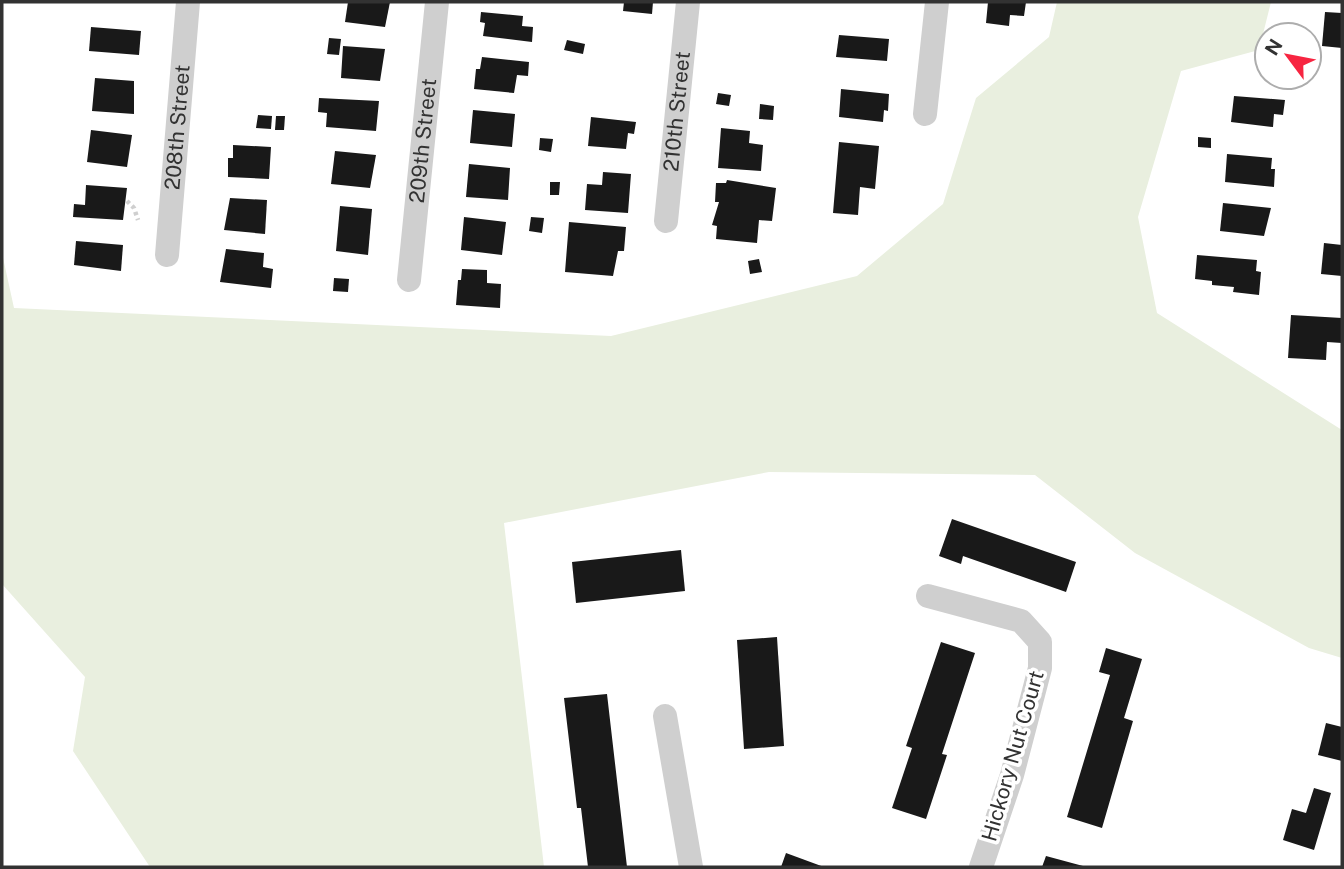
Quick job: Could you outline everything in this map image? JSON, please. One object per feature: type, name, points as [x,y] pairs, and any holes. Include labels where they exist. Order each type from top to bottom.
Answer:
[{"type":"street","name":"208th Street","points":[[167,255],[188,2]]},
{"type":"street","name":"209th Street","points":[[409,279],[437,2]]},
{"type":"street","name":"210th Street","points":[[666,221],[688,2]]},
{"type":"street","points":[[925,114],[937,2]]},
{"type":"street","name":"Hickory Nut Court","points":[[928,596],[1021,621],[1040,642],[1040,668],[1012,775],[981,867]]},
{"type":"street","points":[[665,716],[691,867]]},
{"type":"path","points":[[127,201],[134,208],[138,220]]},
{"type":"green space","points":[[1057,2],[1271,2],[1266,21],[1253,21],[1253,52],[1181,71],[1138,217],[1157,313],[1342,430],[1342,658],[1309,648],[1135,553],[1035,475],[769,472],[504,523],[544,867],[150,867],[73,751],[85,677],[2,584],[2,253],[14,308],[611,336],[857,276],[943,204],[976,98],[1049,37]]},
{"type":"building","points":[[348,2],[390,2],[385,27],[345,22]]},
{"type":"building","points":[[624,2],[653,2],[652,14],[623,11]]},
{"type":"building","points":[[988,2],[1026,2],[1024,16],[1010,15],[1009,26],[986,23]]},
{"type":"building","points":[[481,12],[523,16],[522,26],[533,27],[532,42],[483,36],[485,23],[480,22]]},
{"type":"building","points":[[1325,12],[1342,13],[1342,48],[1323,46]]},
{"type":"building","points":[[91,27],[141,31],[139,55],[89,51]]},
{"type":"building","points":[[839,35],[889,39],[887,61],[836,57]]},
{"type":"building","points":[[329,38],[341,39],[339,55],[327,54]]},
{"type":"building","points":[[567,40],[585,44],[583,54],[564,50]]},
{"type":"building","points":[[343,46],[385,49],[380,81],[341,78]]},
{"type":"building","points":[[482,57],[529,62],[528,76],[517,75],[514,93],[474,89],[476,69],[480,69]]},
{"type":"building","points":[[95,78],[134,81],[134,114],[92,111]]},
{"type":"building","points":[[841,89],[889,94],[888,111],[884,110],[883,122],[839,117]]},
{"type":"building","points":[[718,93],[731,95],[729,106],[716,104]]},
{"type":"building","points":[[1234,96],[1285,100],[1283,115],[1274,114],[1273,127],[1231,122]]},
{"type":"building","points":[[319,98],[379,101],[376,131],[326,127],[327,113],[318,112]]},
{"type":"building","points":[[760,104],[774,106],[773,120],[759,119]]},
{"type":"building","points":[[473,110],[515,114],[512,147],[470,143]]},
{"type":"building","points":[[258,115],[272,116],[271,129],[256,128]]},
{"type":"building","points":[[276,116],[285,116],[284,130],[275,130]]},
{"type":"building","points":[[591,117],[636,122],[634,134],[628,133],[626,149],[588,146]]},
{"type":"building","points":[[721,128],[750,131],[749,143],[763,145],[761,171],[718,168]]},
{"type":"building","points":[[91,130],[132,135],[127,167],[87,162]]},
{"type":"building","points":[[1198,137],[1211,138],[1211,148],[1198,147]]},
{"type":"building","points":[[540,138],[553,139],[551,152],[539,150]]},
{"type":"building","points":[[839,142],[879,146],[875,189],[860,187],[858,215],[833,213]]},
{"type":"building","points":[[233,145],[271,147],[269,179],[228,177],[228,158],[233,158]]},
{"type":"building","points":[[335,151],[376,155],[370,188],[331,184]]},
{"type":"building","points":[[1227,154],[1272,158],[1271,169],[1275,169],[1274,187],[1225,182]]},
{"type":"building","points":[[469,164],[510,168],[508,200],[466,197]]},
{"type":"building","points":[[603,172],[631,174],[628,213],[585,210],[587,184],[602,185]]},
{"type":"building","points":[[727,180],[776,188],[772,221],[759,220],[757,243],[716,239],[717,226],[712,225],[719,202],[715,202],[716,183],[726,183]]},
{"type":"building","points":[[550,182],[560,182],[559,195],[550,195]]},
{"type":"building","points":[[86,185],[127,188],[123,220],[73,217],[74,204],[85,205]]},
{"type":"building","points":[[230,198],[267,200],[265,234],[224,230]]},
{"type":"building","points":[[1223,203],[1271,208],[1264,236],[1220,231]]},
{"type":"building","points":[[340,206],[372,209],[368,255],[336,251]]},
{"type":"building","points":[[464,217],[506,222],[502,255],[461,250]]},
{"type":"building","points":[[531,217],[544,218],[542,233],[529,231]]},
{"type":"building","points":[[569,222],[626,227],[624,251],[618,251],[613,276],[565,272]]},
{"type":"building","points":[[76,241],[123,245],[121,271],[74,265]]},
{"type":"building","points":[[1324,243],[1342,245],[1342,276],[1321,274]]},
{"type":"building","points":[[226,249],[264,253],[263,267],[273,269],[271,288],[220,282]]},
{"type":"building","points":[[1197,255],[1257,260],[1256,271],[1261,272],[1259,295],[1233,292],[1234,287],[1212,285],[1212,281],[1195,279]]},
{"type":"building","points":[[759,259],[762,272],[750,274],[748,261]]},
{"type":"building","points":[[462,269],[487,270],[487,283],[501,284],[500,308],[456,305],[458,280],[461,280]]},
{"type":"building","points":[[334,278],[349,279],[348,292],[333,291]]},
{"type":"building","points":[[1291,315],[1342,318],[1342,343],[1327,342],[1326,360],[1288,358]]},
{"type":"building","points":[[952,519],[1076,562],[1066,592],[963,556],[961,564],[939,556]]},
{"type":"building","points":[[681,550],[685,591],[576,603],[572,562]]},
{"type":"building","points":[[777,637],[784,746],[744,749],[737,640]]},
{"type":"building","points":[[941,642],[975,653],[942,754],[947,755],[926,819],[892,808],[912,748],[906,746]]},
{"type":"building","points":[[1106,648],[1142,659],[1124,718],[1133,721],[1102,828],[1067,817],[1110,675],[1099,672]]},
{"type":"building","points":[[607,694],[627,867],[588,867],[581,808],[577,808],[564,698]]},
{"type":"building","points":[[1326,723],[1342,727],[1342,761],[1318,755]]},
{"type":"building","points":[[1314,788],[1331,793],[1314,850],[1283,840],[1292,809],[1306,813]]},
{"type":"building","points":[[786,853],[824,867],[781,867]]},
{"type":"building","points":[[1046,856],[1083,866],[1083,867],[1042,867]]}]
